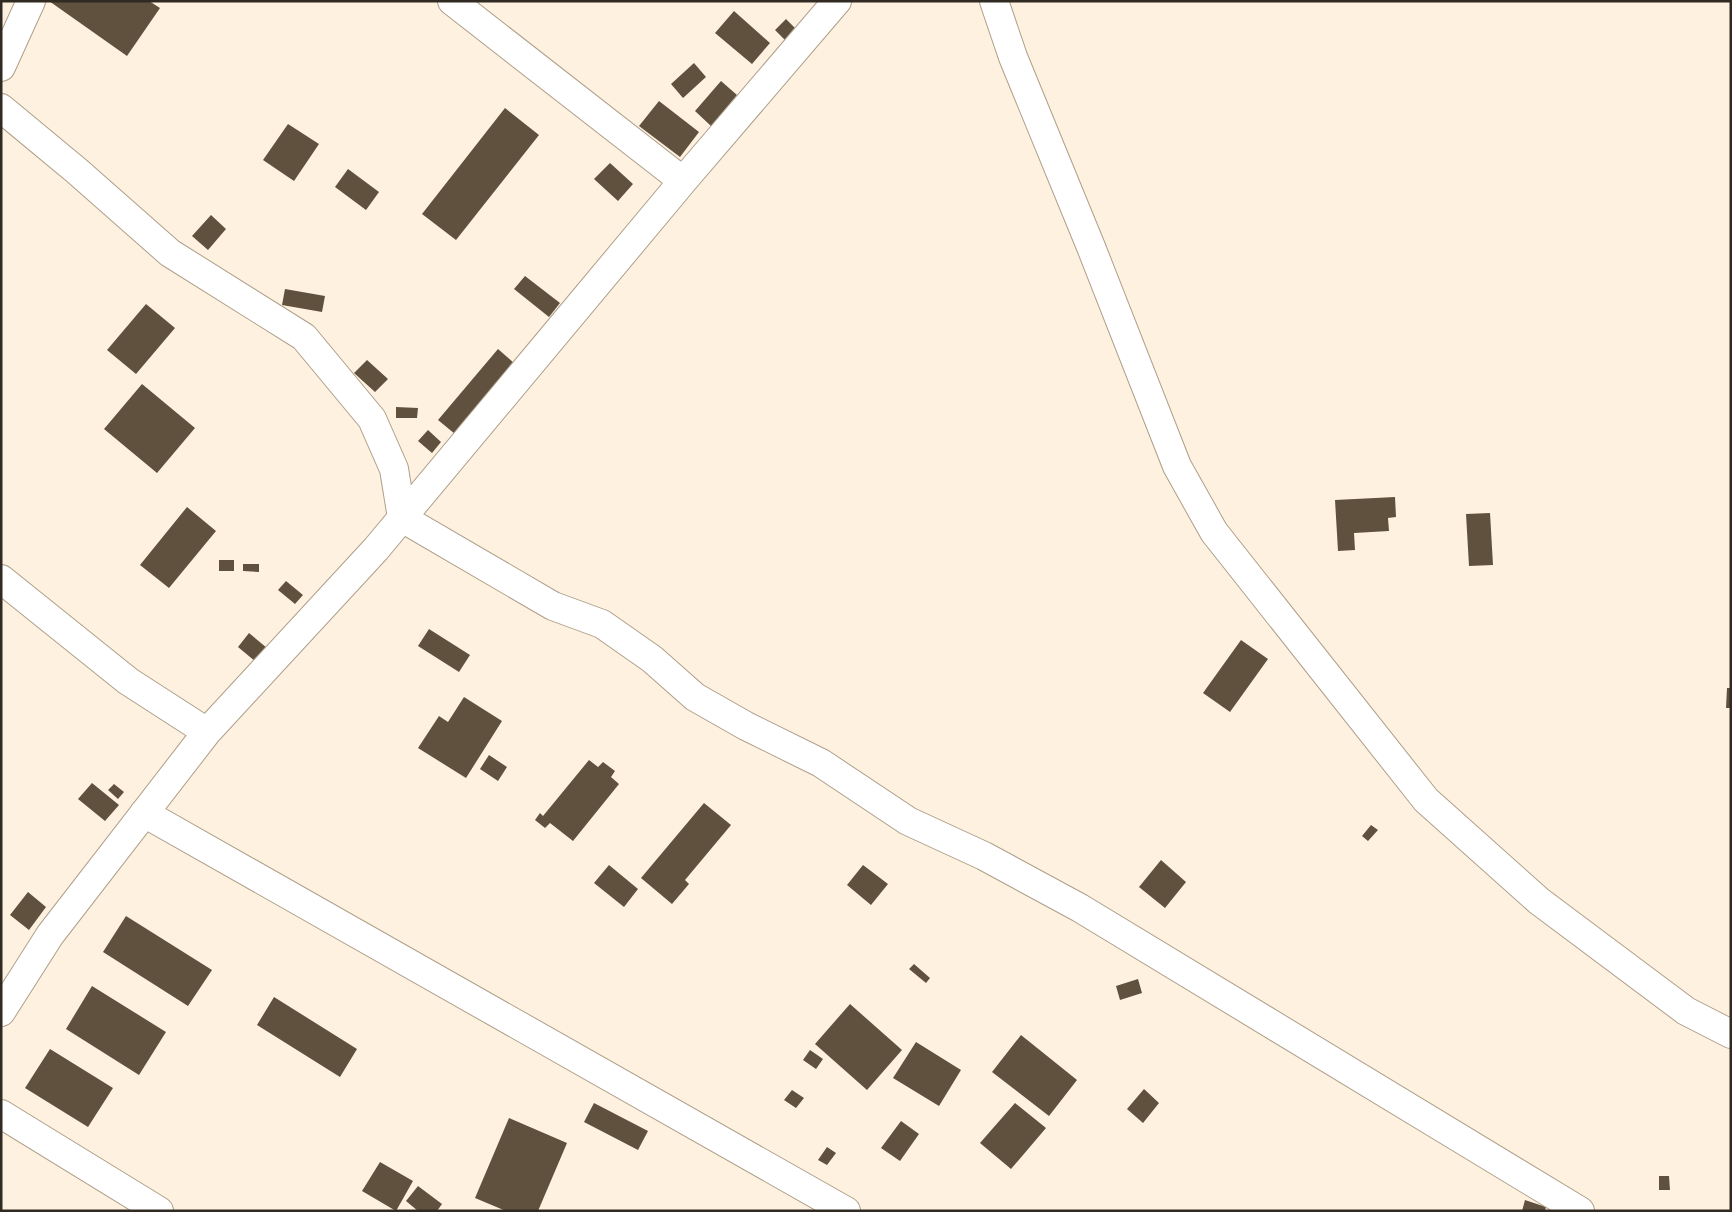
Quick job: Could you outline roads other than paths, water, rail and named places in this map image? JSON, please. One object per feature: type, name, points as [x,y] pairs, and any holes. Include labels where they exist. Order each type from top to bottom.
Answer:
[{"type":"street","points":[[1,31],[20,1]]},
{"type":"street","points":[[1,67],[31,1]]},
{"type":"street","points":[[452,1],[683,181]]},
{"type":"street","points":[[1,1012],[50,935],[207,732],[376,549],[683,181],[837,1]]},
{"type":"street","points":[[994,1],[1014,58],[1177,466],[1214,532],[1426,800],[1539,901],[1686,1011],[1731,1034]]},
{"type":"street","points":[[1,108],[77,171],[170,253],[304,336],[372,419],[394,469],[402,518]]},
{"type":"street","points":[[402,518],[553,606],[602,624],[652,659],[695,697],[746,726],[821,763],[908,821],[984,856],[1080,908],[1580,1211]]},
{"type":"street","points":[[1,579],[128,681],[207,732]]},
{"type":"street","points":[[144,813],[846,1211]]},
{"type":"street","points":[[1,1114],[159,1211]]}]
